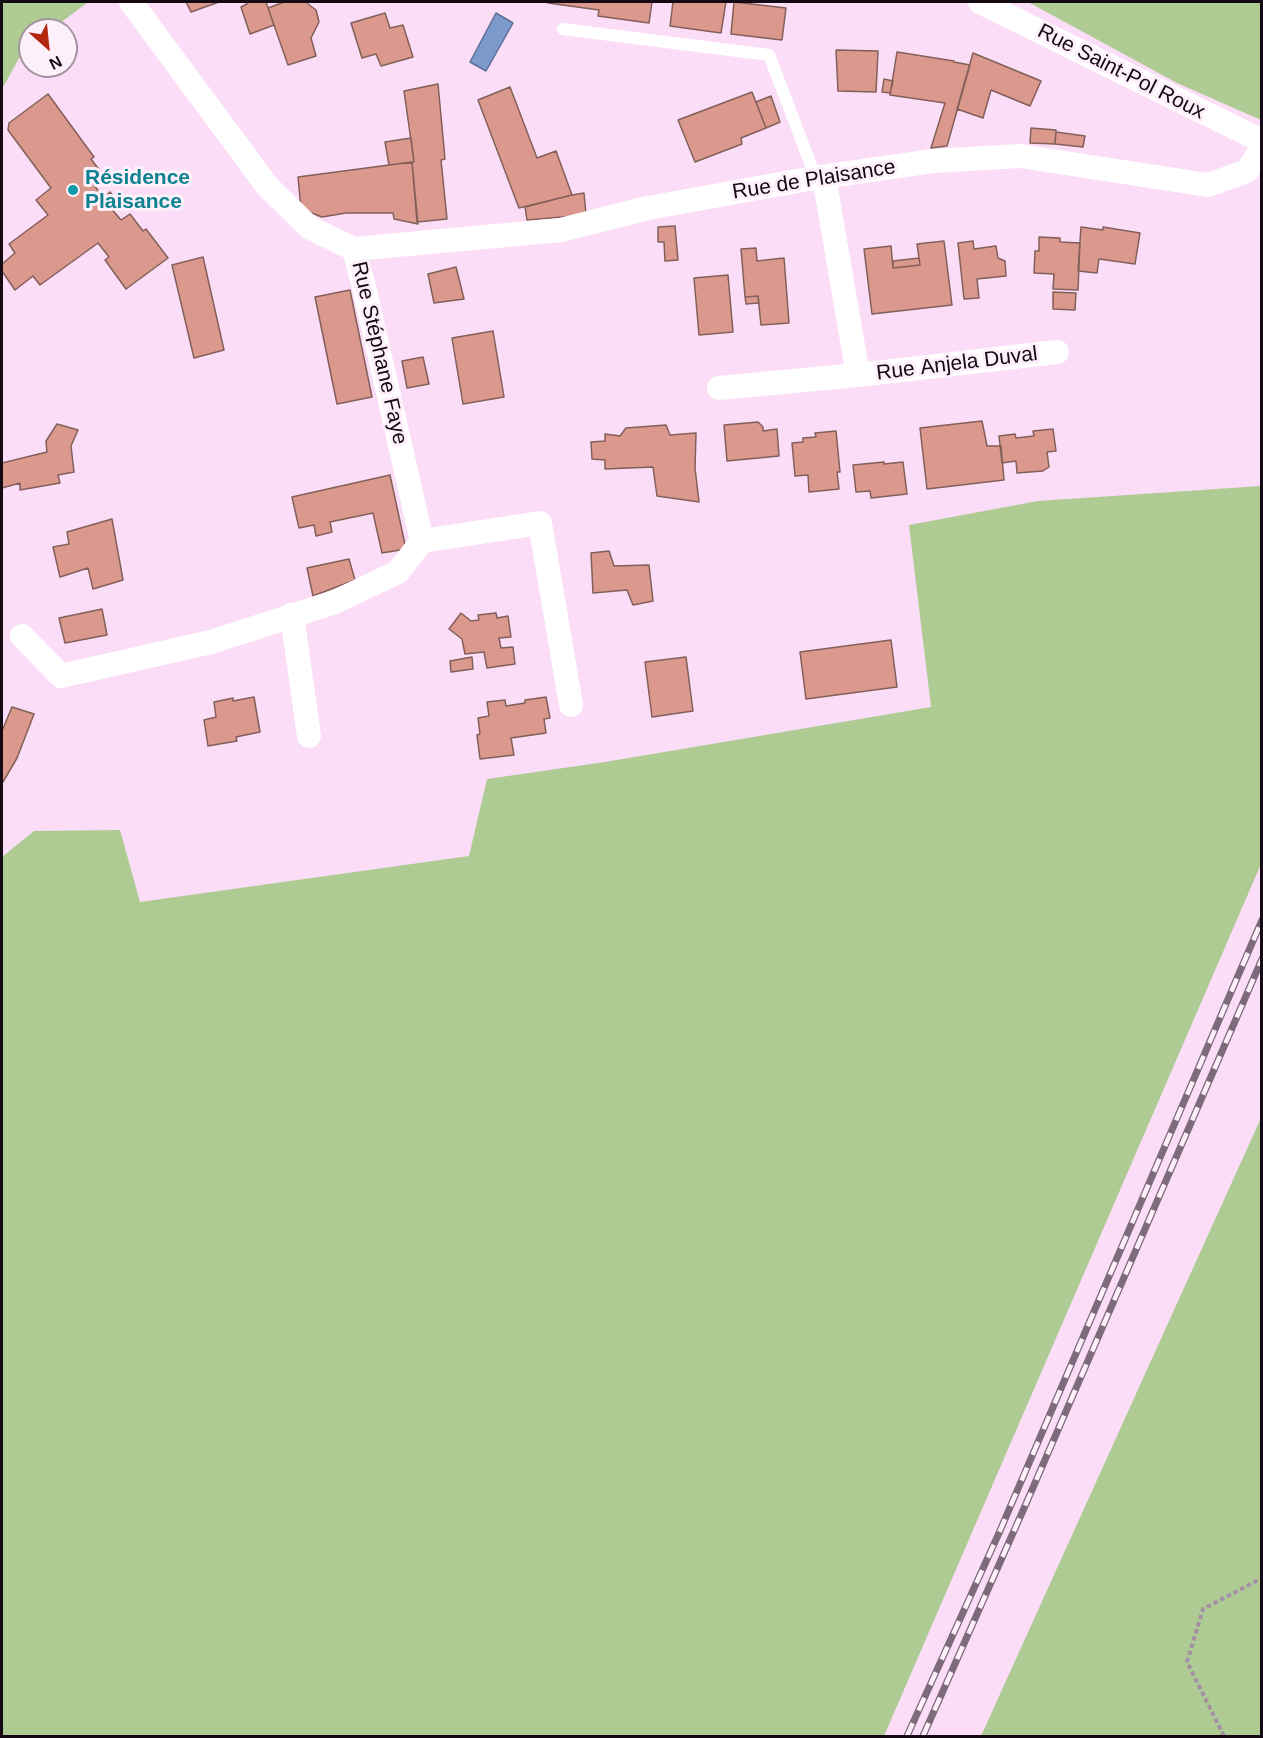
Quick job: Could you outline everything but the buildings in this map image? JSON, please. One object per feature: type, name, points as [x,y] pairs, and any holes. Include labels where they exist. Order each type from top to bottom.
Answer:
[{"type":"street","name":"Rue Stéphane Faye","points":[[131,2],[268,187],[310,228],[354,249],[422,541]]},
{"type":"street","name":"Rue Saint-Pol Roux","points":[[980,2],[1262,141]]},
{"type":"street","name":"Rue de Plaisance","points":[[354,249],[561,230],[648,208],[820,177],[933,161],[1020,156],[1208,185],[1247,171],[1262,148]]},
{"type":"street","name":"Rue Anjela Duval","points":[[820,177],[858,375]]},
{"type":"street","name":"Rue Anjela Duval","points":[[719,388],[1057,352]]},
{"type":"street","points":[[22,636],[61,676],[211,642],[335,603],[398,572],[422,541],[540,523],[571,705]]},
{"type":"street","points":[[292,615],[309,736]]},
{"type":"lane","points":[[563,28],[769,55],[820,177]]},
{"type":"path","points":[[1224,1737],[1187,1662],[1203,1609],[1262,1578]]},
{"type":"green space","points":[[2,2],[88,2],[67,18],[18,18],[18,60],[2,89]]},
{"type":"green space","points":[[1028,2],[1261,2],[1261,120],[1177,83]]},
{"type":"green space","points":[[1261,486],[1261,864],[884,1736],[2,1736],[2,857],[34,831],[120,830],[140,902],[469,856],[487,779],[605,762],[931,707],[909,525],[1038,501]]},
{"type":"green space","points":[[1261,1118],[1261,1736],[981,1736]]},
{"type":"water","points":[[496,13],[513,23],[486,71],[470,62]]},
{"type":"railway","points":[[907,1736],[999,1533],[1262,920]]},
{"type":"railway","points":[[923,1736],[1262,959]]},
{"type":"place","name":"Résidence Plaisance","points":[[73,190]]}]
